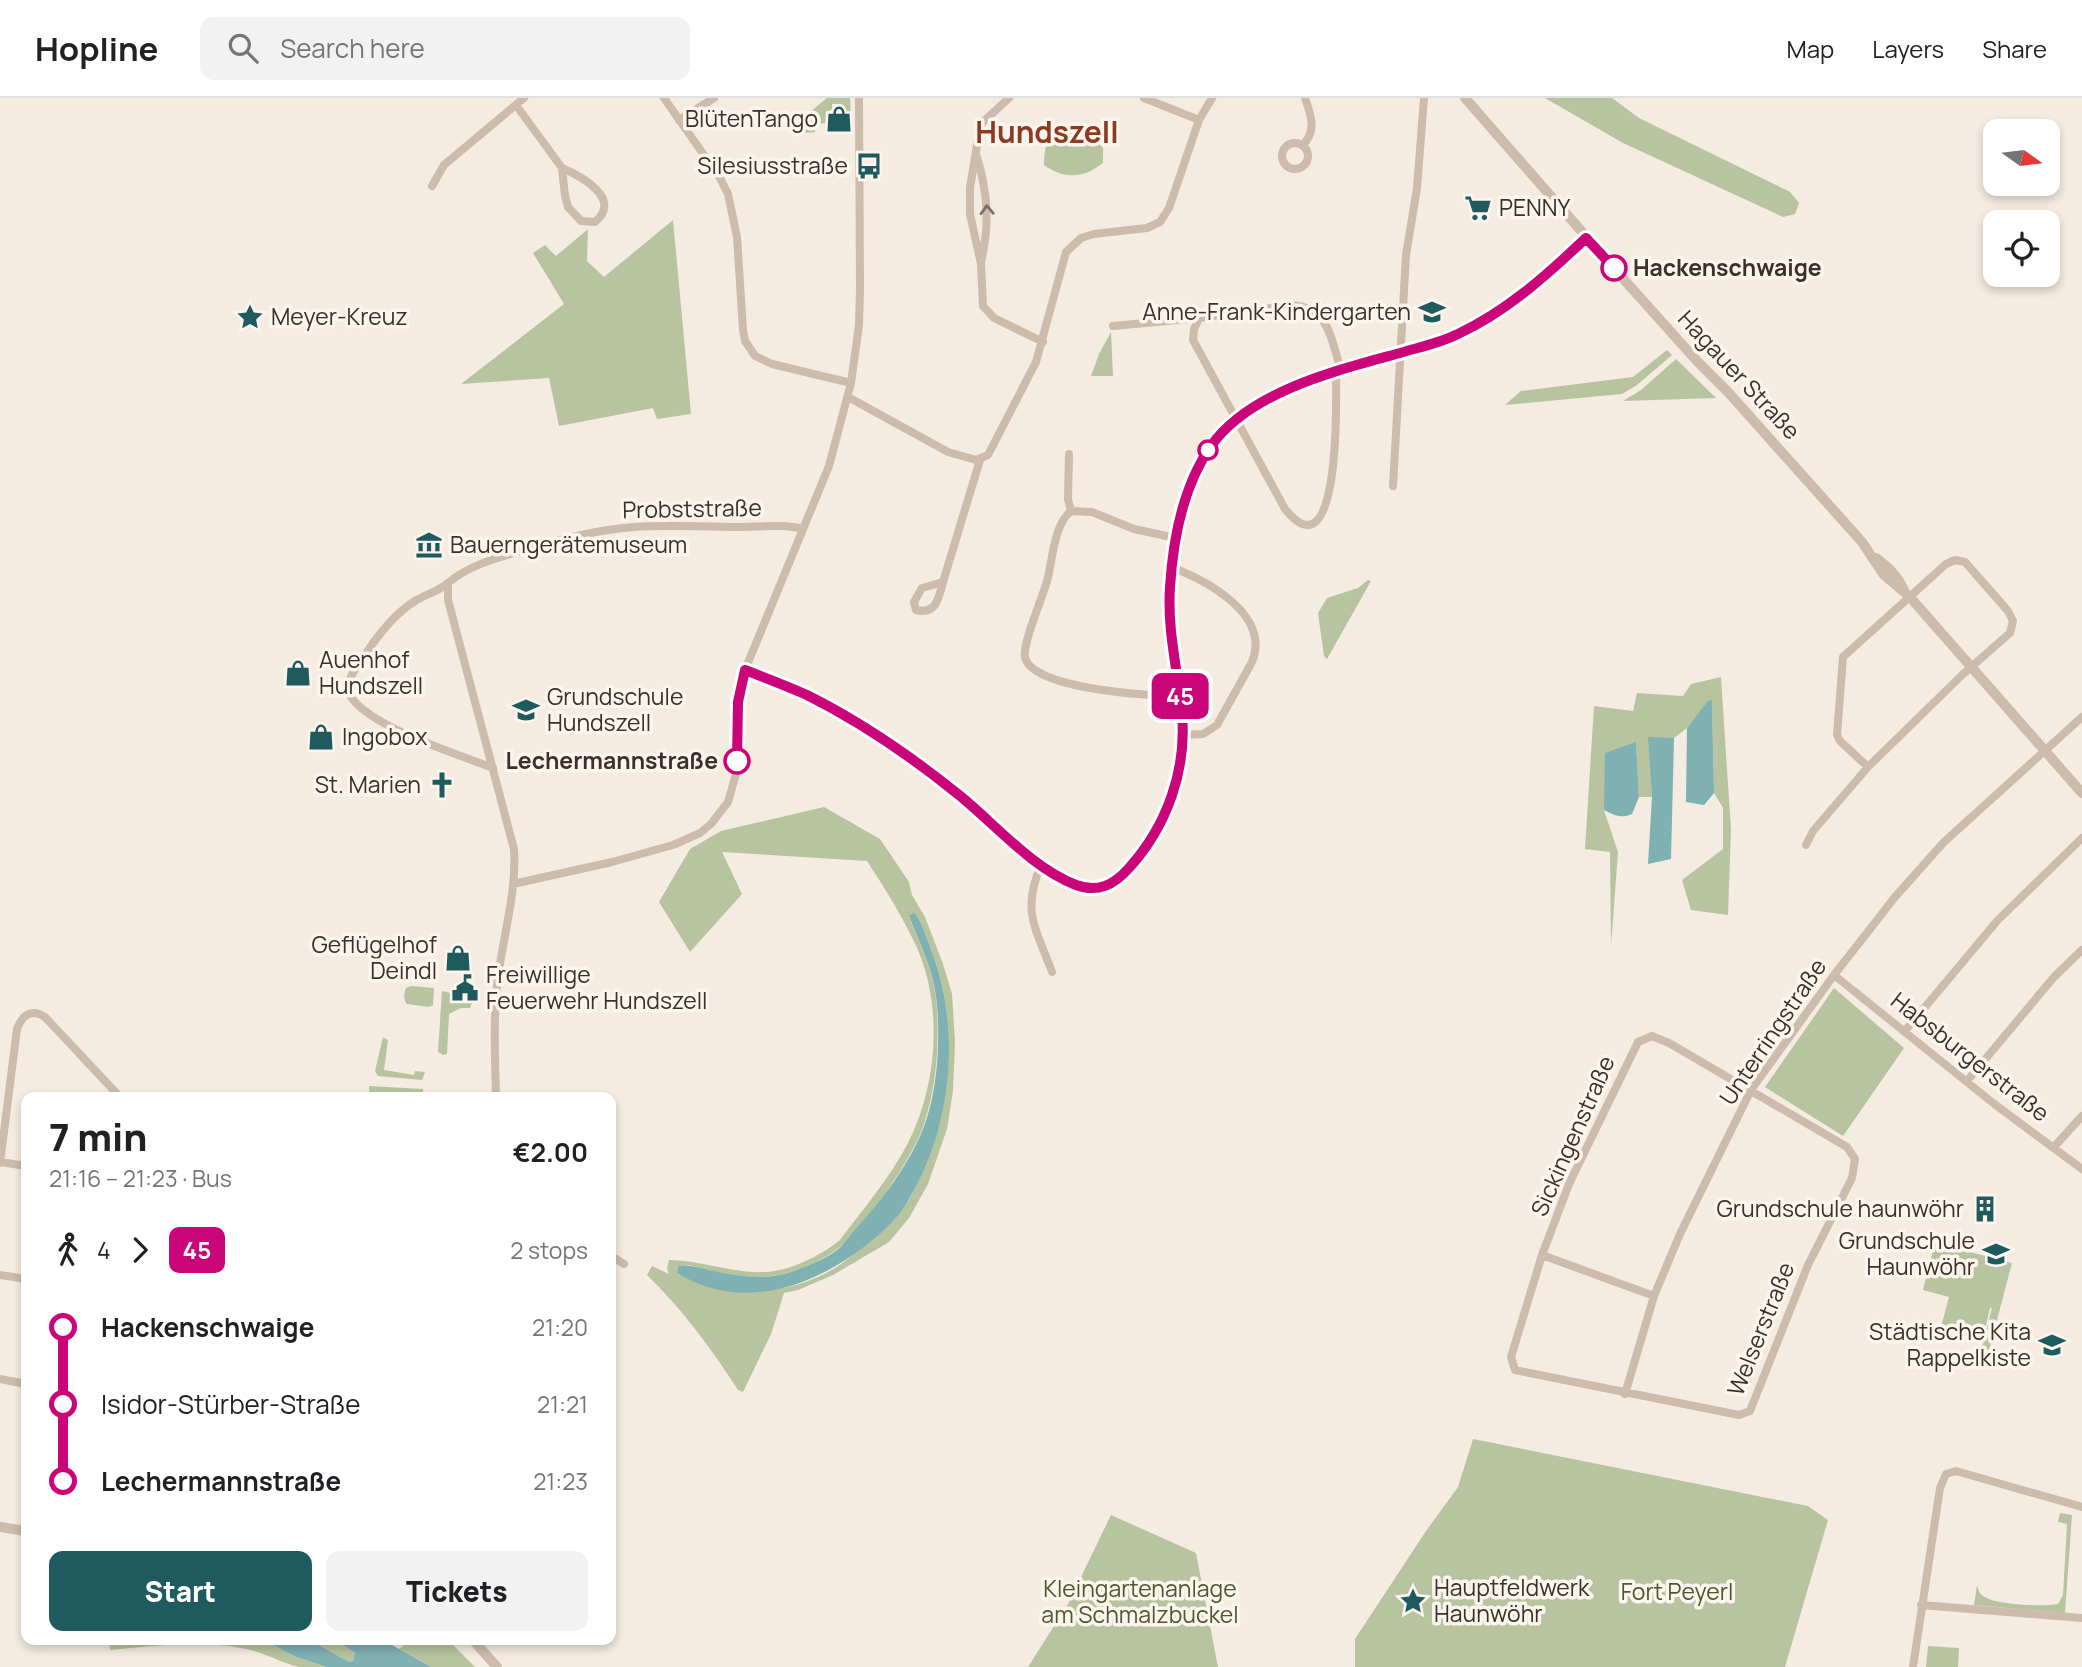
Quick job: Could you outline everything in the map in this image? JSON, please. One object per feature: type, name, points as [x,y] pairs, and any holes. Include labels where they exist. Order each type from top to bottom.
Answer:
[{"type":"street","points":[[432,186],[444,165],[524,98]]},
{"type":"street","points":[[664,98],[728,194],[737,237],[743,330],[750,350],[761,360],[772,364],[851,383]]},
{"type":"street","points":[[680,120],[714,98]]},
{"type":"street","points":[[513,884],[673,845],[700,833],[711,824],[728,802],[736,774],[738,702],[745,670],[829,466],[851,383],[859,325],[859,98]]},
{"type":"street","points":[[1009,98],[984,122],[979,133],[969,201],[981,264],[981,298],[988,312],[1001,322],[1043,342]]},
{"type":"street","points":[[1144,98],[1199,120]]},
{"type":"street","points":[[943,582],[980,460],[992,450],[1028,380],[1043,342],[1066,252],[1081,238],[1147,228],[1160,222],[1169,208],[1199,120],[1212,98]]},
{"type":"street","points":[[1303,145],[1309,139],[1312,123],[1305,98]]},
{"type":"street","points":[[1393,485],[1405,255],[1417,188],[1424,98]]},
{"type":"street","name":"Hagauer Straße","points":[[1465,98],[1586,238],[1727,391],[1871,554],[1884,575],[1907,594],[2082,793]]},
{"type":"street","points":[[516,105],[562,167],[587,180],[602,196],[604,212],[595,222],[581,221],[568,207],[562,167]]},
{"type":"street","points":[[976,155],[984,179],[988,210],[981,264]]},
{"type":"street","points":[[745,670],[804,694],[863,727],[958,794],[1041,865],[1065,880],[1089,889],[1107,886],[1123,875],[1150,842],[1169,805],[1180,768],[1183,735],[1180,695],[1168,616],[1171,567],[1187,494],[1203,458],[1220,434],[1235,419],[1281,393],[1339,370],[1456,335],[1493,316],[1536,284],[1586,238]]},
{"type":"street","points":[[1112,326],[1199,318],[1292,304],[1316,311],[1325,323],[1339,370],[1333,466],[1323,513],[1315,523],[1298,523],[1285,509],[1193,340],[1194,328],[1199,318]]},
{"type":"street","points":[[848,397],[941,449],[965,458],[980,460]]},
{"type":"street","points":[[1069,454],[1068,499],[1071,511]]},
{"type":"street","points":[[1071,511],[1092,512],[1133,529],[1176,538]]},
{"type":"street","points":[[1071,511],[1060,525],[1041,605],[1024,652],[1025,660],[1030,668],[1045,676],[1101,690],[1158,697],[1180,695]]},
{"type":"street","name":"Probststraße","points":[[493,768],[377,719],[354,701],[348,688],[354,672],[388,623],[413,602],[448,583],[459,573],[491,560],[555,541],[612,530],[680,526],[783,526],[803,529]]},
{"type":"street","points":[[1806,845],[1812,831],[1868,766],[2010,633],[2013,621],[2011,616],[1965,562],[1955,560],[1946,564],[1907,594],[1847,651],[1841,660],[1837,735],[1840,741],[1868,766]]},
{"type":"street","points":[[1171,567],[1210,586],[1228,600],[1253,626],[1256,636],[1252,662],[1217,725],[1203,734],[1183,735]]},
{"type":"street","points":[[448,583],[448,600],[514,849],[513,884],[496,1006],[496,1092]]},
{"type":"street","name":"Unterringstraße","points":[[1625,1394],[1654,1296],[1680,1234],[1751,1090],[1834,975],[1895,897],[1944,842],[2082,717]]},
{"type":"street","points":[[1905,1031],[1997,921],[2082,838]]},
{"type":"street","points":[[1041,865],[1033,882],[1030,908],[1052,972]]},
{"type":"street","points":[[1967,1081],[2054,977],[2082,950]]},
{"type":"street","name":"Habsburgerstraße","points":[[1834,975],[1993,1103],[2082,1168]]},
{"type":"street","points":[[21,1165],[0,1163],[17,1029],[19,1022],[29,1013],[35,1012],[45,1017],[115,1092]]},
{"type":"street","name":"Sickingenstraße","points":[[1515,1370],[1511,1357],[1542,1255],[1569,1184],[1638,1042],[1652,1036],[1669,1043],[1751,1090]]},
{"type":"street","name":"Welserstraße","points":[[1515,1370],[1739,1415],[1750,1411],[1808,1265],[1852,1178],[1855,1159],[1847,1147],[1751,1090]]},
{"type":"street","points":[[2054,1147],[2082,1116]]},
{"type":"street","points":[[1542,1255],[1654,1296]]},
{"type":"street","points":[[616,1259],[624,1264]]},
{"type":"street","points":[[0,1275],[21,1278]]},
{"type":"street","points":[[0,1379],[21,1383]]},
{"type":"street","points":[[1913,1667],[1940,1488],[1946,1474],[1956,1471],[2082,1507]]},
{"type":"street","points":[[0,1527],[21,1530]]},
{"type":"street","points":[[1921,1605],[2082,1618]]},
{"type":"street","points":[[477,1645],[497,1667]]},
{"type":"green space","points":[[827,98],[850,98],[851,121],[846,122],[842,104],[832,104],[832,110],[828,111],[828,123],[815,124],[815,132],[804,133],[798,122]]},
{"type":"green space","points":[[1545,98],[1612,98],[1639,118],[1790,192],[1799,203],[1795,214],[1783,217],[1623,143]]},
{"type":"green space","points":[[1057,125],[1072,126],[1099,144],[1103,148],[1103,163],[1089,172],[1074,175],[1059,173],[1044,165],[1047,144]]},
{"type":"green space","points":[[673,220],[691,414],[657,419],[653,408],[559,426],[549,378],[461,384],[564,304],[533,253],[545,245],[556,256],[588,229],[587,261],[604,277]]},
{"type":"green space","points":[[1111,332],[1113,376],[1091,376],[1099,354]]},
{"type":"green space","points":[[1667,350],[1672,355],[1637,385],[1622,394],[1505,405],[1521,391],[1633,377]]},
{"type":"green space","points":[[1676,359],[1716,398],[1623,401],[1641,390]]},
{"type":"green space","points":[[1368,580],[1371,581],[1327,659],[1324,656],[1318,613],[1327,598],[1358,588]]},
{"type":"green space","points":[[1721,677],[1731,830],[1728,915],[1691,910],[1682,880],[1723,849],[1723,808],[1714,793],[1712,700],[1687,728],[1674,738],[1649,738],[1652,797],[1639,797],[1636,742],[1604,810],[1618,852],[1611,946],[1610,852],[1585,849],[1594,706],[1633,711],[1637,693],[1683,696],[1691,684]]},
{"type":"green space","points":[[824,807],[880,839],[909,882],[912,895],[925,917],[943,964],[952,994],[955,1041],[953,1091],[947,1129],[928,1184],[909,1218],[889,1242],[833,1275],[784,1293],[771,1334],[743,1392],[738,1390],[707,1344],[647,1275],[652,1266],[669,1274],[669,1260],[742,1271],[776,1271],[805,1261],[840,1240],[893,1169],[918,1121],[931,1073],[933,1022],[926,973],[918,950],[867,861],[722,852],[742,894],[690,952],[659,902],[690,849],[721,831]],"holes":[[[915,913],[939,974],[945,1001],[949,1057],[947,1085],[935,1139],[912,1195],[896,1216],[848,1259],[806,1282],[762,1291],[739,1291],[696,1282],[677,1272],[688,1265],[722,1273],[759,1277],[783,1274],[804,1267],[830,1254],[847,1241],[886,1192],[919,1138],[935,1078],[938,1029],[936,998],[929,967],[909,917]]]},
{"type":"green space","points":[[406,988],[434,988],[433,1005],[429,1007],[407,1004],[405,992]]},
{"type":"green space","points":[[1834,988],[1904,1048],[1843,1136],[1765,1087]]},
{"type":"green space","points":[[442,991],[455,994],[455,999],[473,1000],[470,1008],[461,1008],[449,1014],[447,1054],[443,1055],[438,1052]]},
{"type":"green space","points":[[383,1037],[388,1040],[384,1070],[414,1075],[415,1071],[425,1072],[422,1080],[378,1076],[375,1071]]},
{"type":"green space","points":[[369,1086],[423,1089],[423,1092],[370,1092]]},
{"type":"green space","points":[[1935,1243],[2012,1263],[1987,1358],[1980,1356],[1992,1308],[1983,1338],[1941,1327],[1949,1297],[1923,1290]]},
{"type":"green space","name":"Fort Peyerl","points":[[1473,1439],[1808,1506],[1828,1520],[1785,1667],[1355,1667],[1355,1639],[1458,1487]]},
{"type":"green space","points":[[2060,1513],[2072,1515],[2065,1613],[1974,1605],[1977,1585],[1981,1594],[1996,1601],[2031,1605],[2058,1604],[2063,1595],[2067,1524],[2058,1522]]},
{"type":"green space","name":"Kleingartenanlage am Schmalzbuckel","points":[[1111,1515],[1196,1553],[1218,1667],[1028,1667],[1068,1604]]},
{"type":"green space","points":[[110,1645],[165,1645],[110,1650]]},
{"type":"green space","points":[[216,1645],[273,1645],[294,1656],[326,1667],[299,1667],[256,1652]]},
{"type":"green space","points":[[319,1645],[343,1645],[355,1653],[353,1661],[349,1662]]},
{"type":"green space","points":[[404,1645],[453,1645],[475,1667],[431,1667],[399,1649]]},
{"type":"green space","points":[[1928,1646],[1959,1648],[1958,1667],[1926,1667]]},
{"type":"water","points":[[1712,700],[1714,793],[1704,805],[1686,802],[1687,728],[1708,701]]},
{"type":"water","points":[[1648,737],[1674,738],[1671,859],[1648,864],[1652,797]]},
{"type":"water","points":[[1636,742],[1639,797],[1632,814],[1618,816],[1604,810],[1605,753]]},
{"type":"water","points":[[915,913],[940,979],[947,1011],[948,1078],[943,1112],[934,1144],[922,1175],[902,1210],[887,1227],[844,1261],[799,1283],[775,1290],[750,1293],[726,1291],[701,1285],[677,1273],[679,1266],[686,1266],[765,1277],[791,1272],[819,1261],[842,1246],[894,1182],[917,1143],[928,1114],[935,1081],[938,1046],[932,976],[909,916]]},
{"type":"water","points":[[273,1645],[319,1645],[349,1662],[353,1661],[355,1653],[343,1645],[392,1645],[431,1667],[326,1667],[294,1656]]},
{"type":"bus line","name":"45","points":[[737,761],[738,702],[745,670],[804,694],[863,727],[958,794],[1041,865],[1065,880],[1089,889],[1107,886],[1123,875],[1150,842],[1169,805],[1180,768],[1182,715],[1168,616],[1171,567],[1187,494],[1203,458],[1220,434],[1235,419],[1281,393],[1341,370],[1432,345],[1475,326],[1536,284],[1586,238],[1614,268]]},
{"type":"place","name":"BlütenTango","points":[[839,119]]},
{"type":"place","name":"Silesiusstraße","points":[[869,166]]},
{"type":"place","name":"PENNY","points":[[1478,208]]},
{"type":"place","name":"Hackenschwaige","points":[[1614,268]]},
{"type":"place","name":"Anne-Frank-Kindergarten","points":[[1432,312]]},
{"type":"place","name":"Meyer-Kreuz","points":[[250,317]]},
{"type":"place","name":"Bauerngerätemuseum","points":[[429,545]]},
{"type":"place","name":"Auenhof Hundszell","points":[[298,673]]},
{"type":"place","name":"Grundschule Hundszell","points":[[526,710]]},
{"type":"place","name":"Ingobox","points":[[321,737]]},
{"type":"place","name":"Lechermannstraße","points":[[737,761]]},
{"type":"place","name":"St. Marien","points":[[442,785]]},
{"type":"place","name":"Geflügelhof Deindl","points":[[458,958]]},
{"type":"place","name":"Freiwillige Feuerwehr Hundszell","points":[[465,988]]},
{"type":"place","name":"Grundschule haunwöhr","points":[[1985,1209]]},
{"type":"place","name":"Grundschule Haunwöhr","points":[[1996,1254]]},
{"type":"place","name":"Städtische Kita Rappelkiste","points":[[2052,1345]]},
{"type":"place","name":"Hauptfeldwerk Haunwöhr","points":[[1413,1601]]},
{"type":"district","name":"Hundszell","points":[[1047,133]]}]
